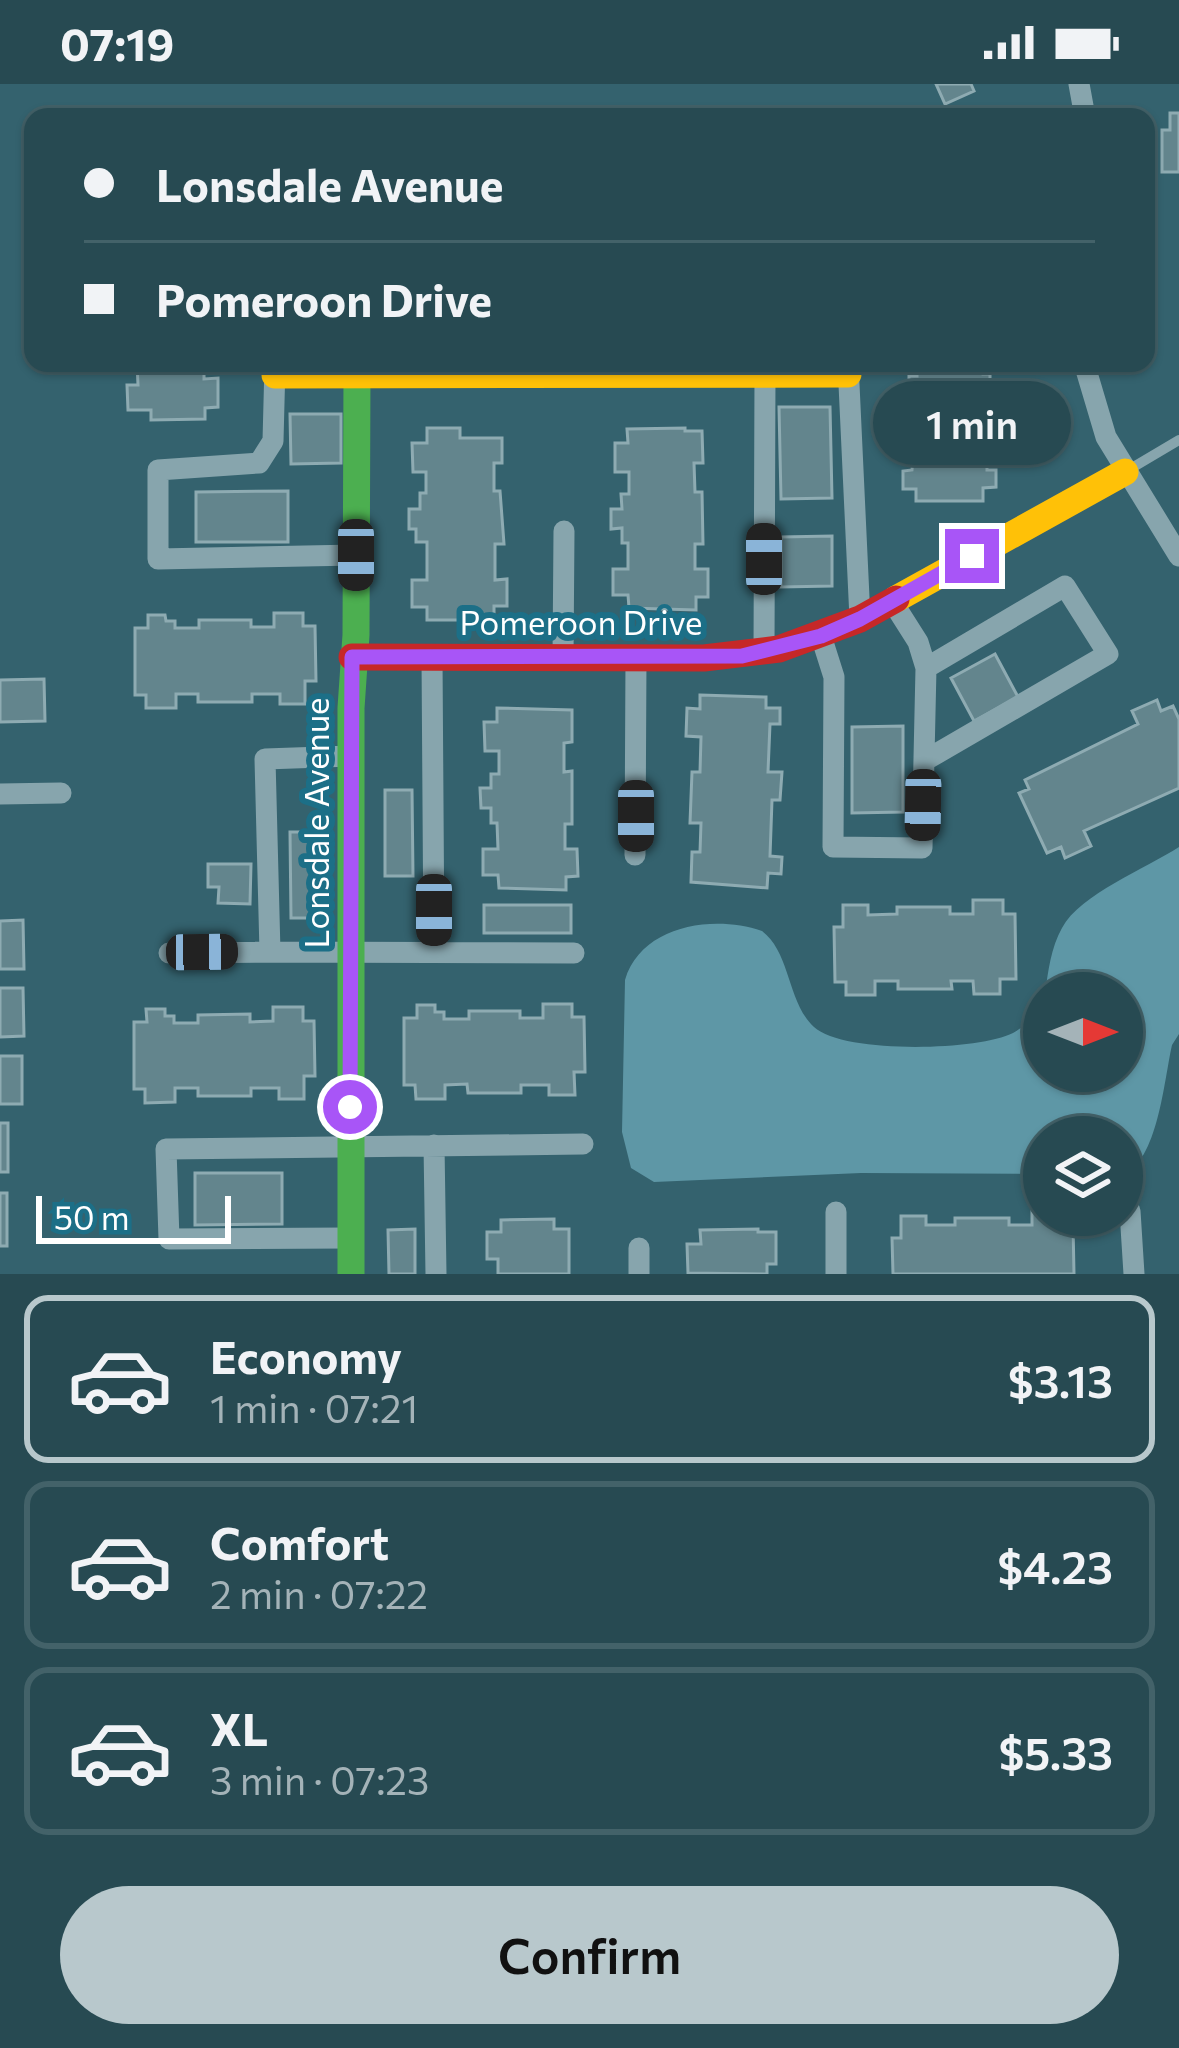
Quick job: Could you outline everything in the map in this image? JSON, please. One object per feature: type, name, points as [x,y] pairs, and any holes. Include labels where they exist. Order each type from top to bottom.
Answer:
[{"type":"street","points":[[275,372],[273,441],[259,464],[158,470],[158,559],[356,555]]},
{"type":"street","points":[[336,372],[398,372]]},
{"type":"street","points":[[697,372],[798,372]]},
{"type":"street","points":[[848,372],[860,619]]},
{"type":"street","points":[[1087,372],[1106,436],[1179,556]]},
{"type":"street","name":"Lonsdale Avenue","points":[[351,1274],[357,373]]},
{"type":"street","points":[[764,652],[765,374]]},
{"type":"street","name":"Pomeroon Drive","points":[[352,657],[704,658],[764,652],[860,619],[1125,472]]},
{"type":"street","points":[[562,658],[564,531]]},
{"type":"street","points":[[924,761],[1108,654],[1065,586],[926,668]]},
{"type":"street","points":[[821,636],[834,677],[833,847],[922,848],[926,668],[918,642],[892,601]]},
{"type":"street","points":[[432,658],[434,952]]},
{"type":"street","points":[[635,855],[636,658]]},
{"type":"street","points":[[270,952],[265,758],[351,756]]},
{"type":"street","points":[[0,794],[61,793]]},
{"type":"street","points":[[169,952],[574,953]]},
{"type":"street","points":[[349,1238],[169,1239],[166,1149],[583,1144]]},
{"type":"street","points":[[434,1145],[436,1274]]},
{"type":"street","points":[[836,1212],[836,1274]]},
{"type":"street","points":[[1132,1236],[1134,1274]]},
{"type":"street","points":[[639,1248],[639,1274]]},
{"type":"lane","points":[[1125,472],[1179,440]]},
{"type":"water","points":[[1179,847],[1179,1034],[1143,1155],[1143,1116],[1023,1116],[1023,1174],[861,1173],[654,1182],[631,1168],[622,1132],[625,980],[646,947],[662,936],[701,925],[762,931],[779,952],[805,1017],[829,1036],[880,1046],[942,1046],[996,1039],[1023,1025],[1023,1092],[1143,1092],[1143,972],[1049,972],[1062,928],[1083,904]]},
{"type":"building","points":[[936,84],[971,84],[974,91],[945,104]]},
{"type":"building","points":[[1170,113],[1179,113],[1179,172],[1162,172],[1162,130],[1170,130]]},
{"type":"building","points":[[137,372],[204,372],[204,379],[218,378],[218,407],[205,408],[205,419],[151,420],[151,410],[128,410],[127,385],[138,385]]},
{"type":"building","points":[[917,372],[990,374],[990,425],[983,425],[983,461],[987,461],[987,470],[996,470],[996,487],[983,488],[983,501],[916,501],[916,489],[903,489],[903,471],[912,470],[916,425],[910,425],[909,411],[899,411],[899,390],[909,390],[909,376]]},
{"type":"building","points":[[779,407],[830,407],[832,498],[781,499]]},
{"type":"building","points":[[290,414],[341,414],[341,463],[291,464]]},
{"type":"building","points":[[427,428],[460,428],[460,438],[502,438],[502,463],[494,463],[494,491],[500,491],[504,544],[495,544],[495,580],[507,579],[507,606],[494,606],[494,620],[427,620],[427,607],[412,607],[412,580],[427,580],[427,542],[416,542],[416,529],[409,529],[409,509],[420,509],[420,493],[426,493],[426,472],[413,472],[412,443],[427,443]]},
{"type":"building","points":[[627,429],[702,431],[703,463],[694,463],[695,492],[702,492],[703,544],[695,544],[695,569],[708,569],[708,597],[696,597],[696,610],[629,608],[628,595],[613,595],[613,569],[628,569],[628,543],[622,543],[622,528],[611,529],[611,509],[622,509],[621,494],[629,494],[629,472],[615,472],[615,443],[628,443]]},
{"type":"building","points":[[288,491],[288,542],[196,542],[196,492]]},
{"type":"building","points":[[832,536],[832,586],[781,587],[781,537]]},
{"type":"building","points":[[274,613],[303,613],[303,626],[315,626],[316,681],[305,681],[305,704],[280,704],[280,694],[252,694],[252,702],[198,702],[198,694],[176,694],[176,708],[146,708],[146,695],[135,695],[135,628],[148,628],[148,615],[165,615],[166,621],[175,621],[175,628],[199,628],[199,620],[251,620],[251,627],[274,627]]},
{"type":"building","points":[[995,654],[1018,697],[974,721],[951,678]]},
{"type":"building","points":[[44,679],[45,721],[0,722],[0,680]]},
{"type":"building","points":[[700,695],[766,697],[766,708],[780,708],[780,724],[770,724],[768,772],[782,772],[780,800],[772,800],[770,856],[782,857],[781,874],[768,873],[767,888],[691,882],[692,852],[700,852],[701,823],[690,823],[692,772],[700,772],[701,737],[686,736],[687,708],[700,709]]},
{"type":"building","points":[[1157,700],[1161,711],[1173,706],[1179,719],[1179,788],[1084,831],[1091,846],[1065,858],[1061,847],[1047,853],[1019,793],[1029,789],[1025,780],[1138,724],[1132,711]]},
{"type":"building","points":[[497,708],[572,710],[572,742],[564,743],[564,772],[572,771],[572,824],[565,824],[565,849],[577,849],[578,876],[566,877],[566,890],[499,888],[498,875],[483,875],[483,849],[498,849],[497,823],[491,823],[491,808],[481,808],[480,788],[491,788],[491,774],[499,774],[499,751],[485,751],[484,722],[497,722]]},
{"type":"building","points":[[903,726],[903,812],[852,813],[852,727]]},
{"type":"building","points":[[385,790],[412,790],[413,876],[385,876]]},
{"type":"building","points":[[290,832],[317,832],[318,918],[291,918]]},
{"type":"building","points":[[208,864],[251,864],[250,904],[218,903],[219,887],[208,887]]},
{"type":"building","points":[[973,900],[1003,900],[1003,914],[1015,914],[1016,979],[1000,979],[1000,994],[974,994],[973,981],[951,981],[952,989],[898,989],[898,981],[875,981],[875,995],[846,995],[846,982],[835,982],[834,927],[843,927],[843,905],[868,905],[868,915],[897,914],[897,907],[950,907],[950,914],[973,914]]},
{"type":"building","points":[[484,905],[571,905],[571,933],[484,933]]},
{"type":"building","points":[[23,920],[24,969],[0,969],[0,921]]},
{"type":"building","points":[[0,988],[23,988],[24,1036],[0,1037]]},
{"type":"building","points":[[543,1004],[572,1004],[572,1017],[584,1017],[585,1072],[574,1072],[575,1095],[549,1095],[549,1085],[521,1085],[521,1093],[468,1093],[467,1084],[445,1085],[445,1099],[416,1099],[415,1085],[404,1085],[404,1018],[417,1018],[417,1005],[435,1005],[435,1012],[444,1012],[444,1019],[469,1019],[469,1011],[520,1011],[520,1018],[543,1018]]},
{"type":"building","points":[[273,1007],[303,1007],[303,1021],[314,1021],[315,1076],[304,1076],[304,1099],[279,1099],[279,1088],[251,1088],[251,1096],[198,1096],[198,1088],[175,1088],[175,1102],[145,1103],[145,1089],[134,1089],[134,1022],[147,1022],[146,1009],[165,1009],[165,1016],[174,1016],[174,1023],[198,1023],[198,1015],[250,1014],[250,1022],[273,1021]]},
{"type":"building","points":[[0,1056],[22,1056],[22,1104],[0,1104]]},
{"type":"building","points":[[0,1123],[8,1123],[8,1172],[0,1172]]},
{"type":"building","points":[[195,1173],[282,1173],[282,1224],[195,1225]]},
{"type":"building","points":[[0,1193],[7,1193],[7,1246],[0,1246]]},
{"type":"building","points":[[901,1216],[926,1216],[926,1225],[955,1225],[955,1218],[1009,1218],[1009,1225],[1023,1225],[1023,1236],[1073,1236],[1074,1274],[893,1274],[892,1238],[901,1238]]},
{"type":"building","points":[[554,1219],[554,1229],[569,1229],[569,1274],[498,1274],[498,1259],[487,1259],[487,1232],[501,1232],[501,1220]]},
{"type":"building","points":[[415,1229],[415,1274],[389,1274],[388,1230]]},
{"type":"building","points":[[700,1230],[776,1232],[776,1264],[767,1264],[767,1274],[688,1273],[687,1244],[701,1244]]},
{"type":"traffic: fast","points":[[351,1274],[351,708],[356,635],[357,372]]},
{"type":"traffic: slow","points":[[275,375],[848,374]]},
{"type":"traffic: slow","points":[[896,599],[1125,472]]},
{"type":"traffic: jam","points":[[352,657],[704,658],[779,649],[860,619],[896,599]]},
{"type":"route","points":[[350,1107],[352,657],[742,656],[821,636],[972,556]]}]
